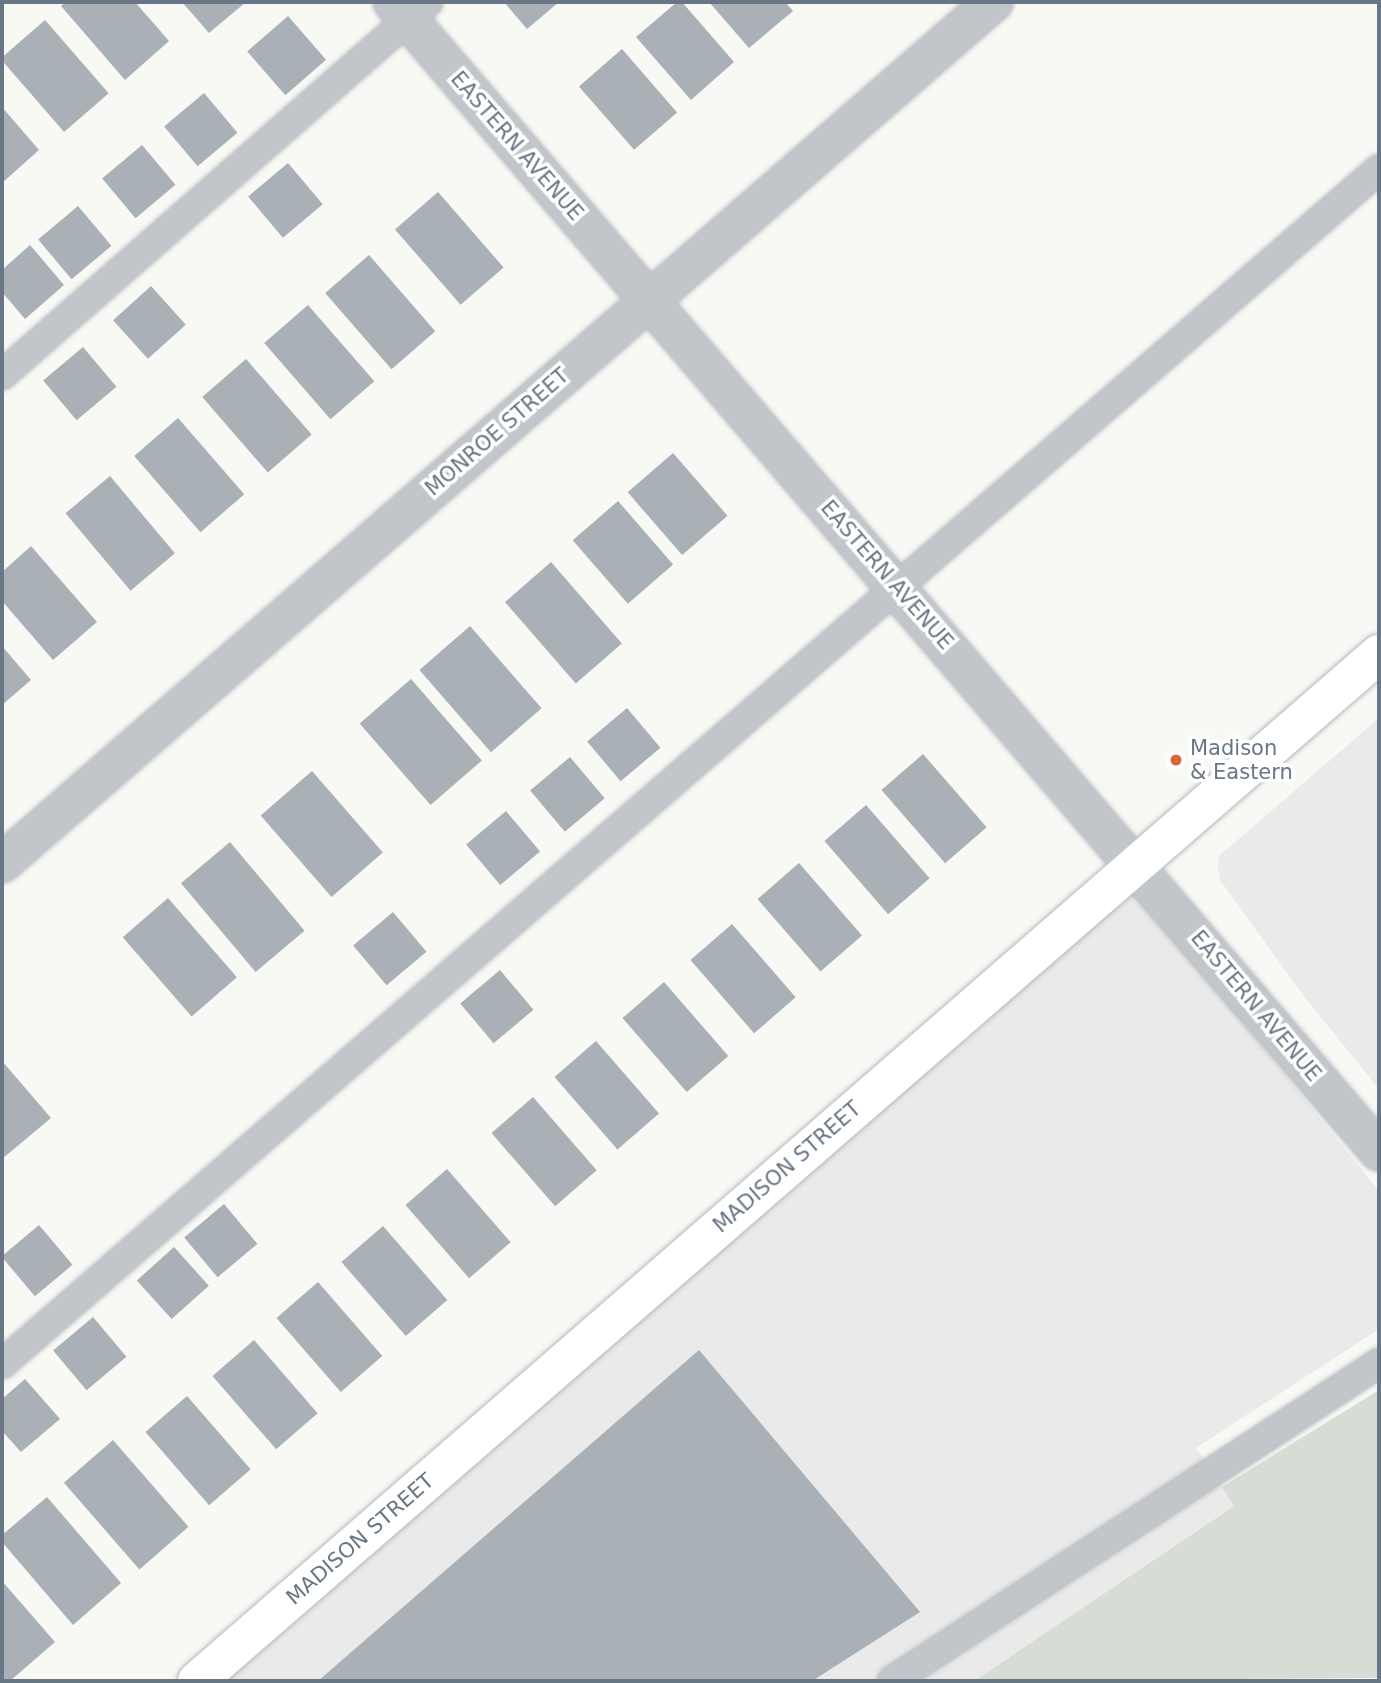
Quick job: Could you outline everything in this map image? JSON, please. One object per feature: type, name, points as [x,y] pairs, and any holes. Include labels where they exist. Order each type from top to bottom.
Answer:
[{"type":"street","name":"MONROE STREET","points":[[2,863],[993,2]]},
{"type":"street","name":"EASTERN AVENUE","points":[[410,8],[650,299],[1379,1151]]},
{"type":"street","name":"MADISON STREET","points":[[197,1681],[1379,654]]},
{"type":"lane","points":[[2,375],[410,8]]},
{"type":"lane","points":[[2,1364],[899,589],[1379,169]]},
{"type":"lane","points":[[892,1681],[1379,1363]]},
{"type":"shaded area","points":[[1379,718],[1379,1089],[1303,995],[1220,880],[1218,869],[1219,856]]},
{"type":"shaded area","points":[[1132,886],[1379,1191],[1379,1329],[1196,1448],[1235,1505],[974,1681],[217,1681]]},
{"type":"shaded area","points":[[1379,1390],[1379,1678],[974,1681],[1234,1506],[1222,1487]]},
{"type":"building","points":[[66,2],[135,2],[169,41],[125,80],[61,6]]},
{"type":"building","points":[[182,2],[246,2],[209,33]]},
{"type":"building","points":[[504,2],[559,2],[527,29]]},
{"type":"building","points":[[677,2],[682,2],[734,62],[691,100],[636,37]]},
{"type":"building","points":[[709,2],[785,2],[793,11],[749,48]]},
{"type":"building","points":[[288,16],[326,60],[285,95],[247,51]]},
{"type":"building","points":[[45,20],[109,93],[64,132],[2,60],[2,57]]},
{"type":"building","points":[[622,49],[677,112],[634,150],[579,86]]},
{"type":"building","points":[[204,93],[237,133],[198,166],[164,126]]},
{"type":"building","points":[[2,107],[39,150],[2,183]]},
{"type":"building","points":[[142,145],[175,185],[136,218],[102,178]]},
{"type":"building","points":[[288,163],[323,204],[283,238],[248,196]]},
{"type":"building","points":[[438,192],[504,267],[461,305],[395,229]]},
{"type":"building","points":[[78,206],[111,246],[72,279],[38,239]]},
{"type":"building","points":[[30,245],[64,285],[25,319],[2,292],[2,270]]},
{"type":"building","points":[[369,255],[435,331],[391,369],[325,293]]},
{"type":"building","points":[[151,286],[186,325],[148,359],[113,320]]},
{"type":"building","points":[[308,305],[374,381],[330,419],[264,343]]},
{"type":"building","points":[[83,347],[116,387],[77,420],[43,380]]},
{"type":"building","points":[[246,359],[312,434],[268,473],[202,397]]},
{"type":"building","points":[[178,418],[244,494],[200,532],[134,456]]},
{"type":"building","points":[[673,453],[727,516],[682,555],[628,492]]},
{"type":"building","points":[[110,476],[175,553],[130,591],[66,513]]},
{"type":"building","points":[[618,501],[673,564],[628,604],[573,540]]},
{"type":"building","points":[[31,546],[97,622],[53,660],[2,601],[2,572]]},
{"type":"building","points":[[551,562],[622,644],[576,684],[505,602]]},
{"type":"building","points":[[470,626],[542,708],[491,752],[419,670]]},
{"type":"building","points":[[2,646],[31,680],[2,705]]},
{"type":"building","points":[[411,679],[482,761],[431,805],[360,724]]},
{"type":"building","points":[[627,708],[660,748],[621,781],[587,741]]},
{"type":"building","points":[[923,754],[987,827],[945,863],[881,790]]},
{"type":"building","points":[[570,757],[605,798],[565,832],[530,790]]},
{"type":"building","points":[[312,771],[383,853],[332,897],[261,816]]},
{"type":"building","points":[[866,805],[930,878],[888,914],[824,841]]},
{"type":"building","points":[[506,811],[540,852],[500,885],[466,844]]},
{"type":"building","points":[[230,842],[305,931],[256,972],[181,883]]},
{"type":"building","points":[[799,863],[862,935],[820,972],[757,899]]},
{"type":"building","points":[[168,898],[237,977],[192,1017],[123,937]]},
{"type":"building","points":[[393,912],[426,952],[387,985],[353,945]]},
{"type":"building","points":[[732,924],[796,997],[754,1033],[690,960]]},
{"type":"building","points":[[500,970],[533,1010],[494,1043],[460,1003]]},
{"type":"building","points":[[664,982],[728,1056],[687,1092],[622,1018]]},
{"type":"building","points":[[596,1041],[659,1113],[617,1150],[554,1077]]},
{"type":"building","points":[[2,1061],[51,1118],[2,1159]]},
{"type":"building","points":[[533,1097],[597,1170],[555,1206],[491,1133]]},
{"type":"building","points":[[447,1169],[511,1242],[469,1278],[405,1205]]},
{"type":"building","points":[[224,1204],[257,1244],[218,1277],[184,1237]]},
{"type":"building","points":[[39,1225],[72,1265],[35,1296],[2,1256]]},
{"type":"building","points":[[383,1226],[447,1300],[406,1336],[341,1262]]},
{"type":"building","points":[[174,1247],[209,1286],[172,1319],[137,1280]]},
{"type":"building","points":[[318,1282],[382,1356],[341,1392],[276,1318]]},
{"type":"building","points":[[93,1317],[126,1357],[87,1390],[53,1350]]},
{"type":"building","points":[[254,1340],[318,1413],[276,1449],[212,1376]]},
{"type":"building","points":[[699,1350],[920,1612],[812,1681],[318,1681]]},
{"type":"building","points":[[25,1379],[60,1419],[21,1452],[2,1431],[2,1399]]},
{"type":"building","points":[[187,1396],[251,1469],[209,1505],[145,1432]]},
{"type":"building","points":[[113,1440],[188,1527],[139,1569],[64,1483]]},
{"type":"building","points":[[47,1497],[121,1583],[73,1625],[2,1542],[2,1535]]},
{"type":"building","points":[[2,1581],[55,1642],[10,1681],[2,1678]]},
{"type":"place","name":"Madison & Eastern","points":[[1176,760]]}]
